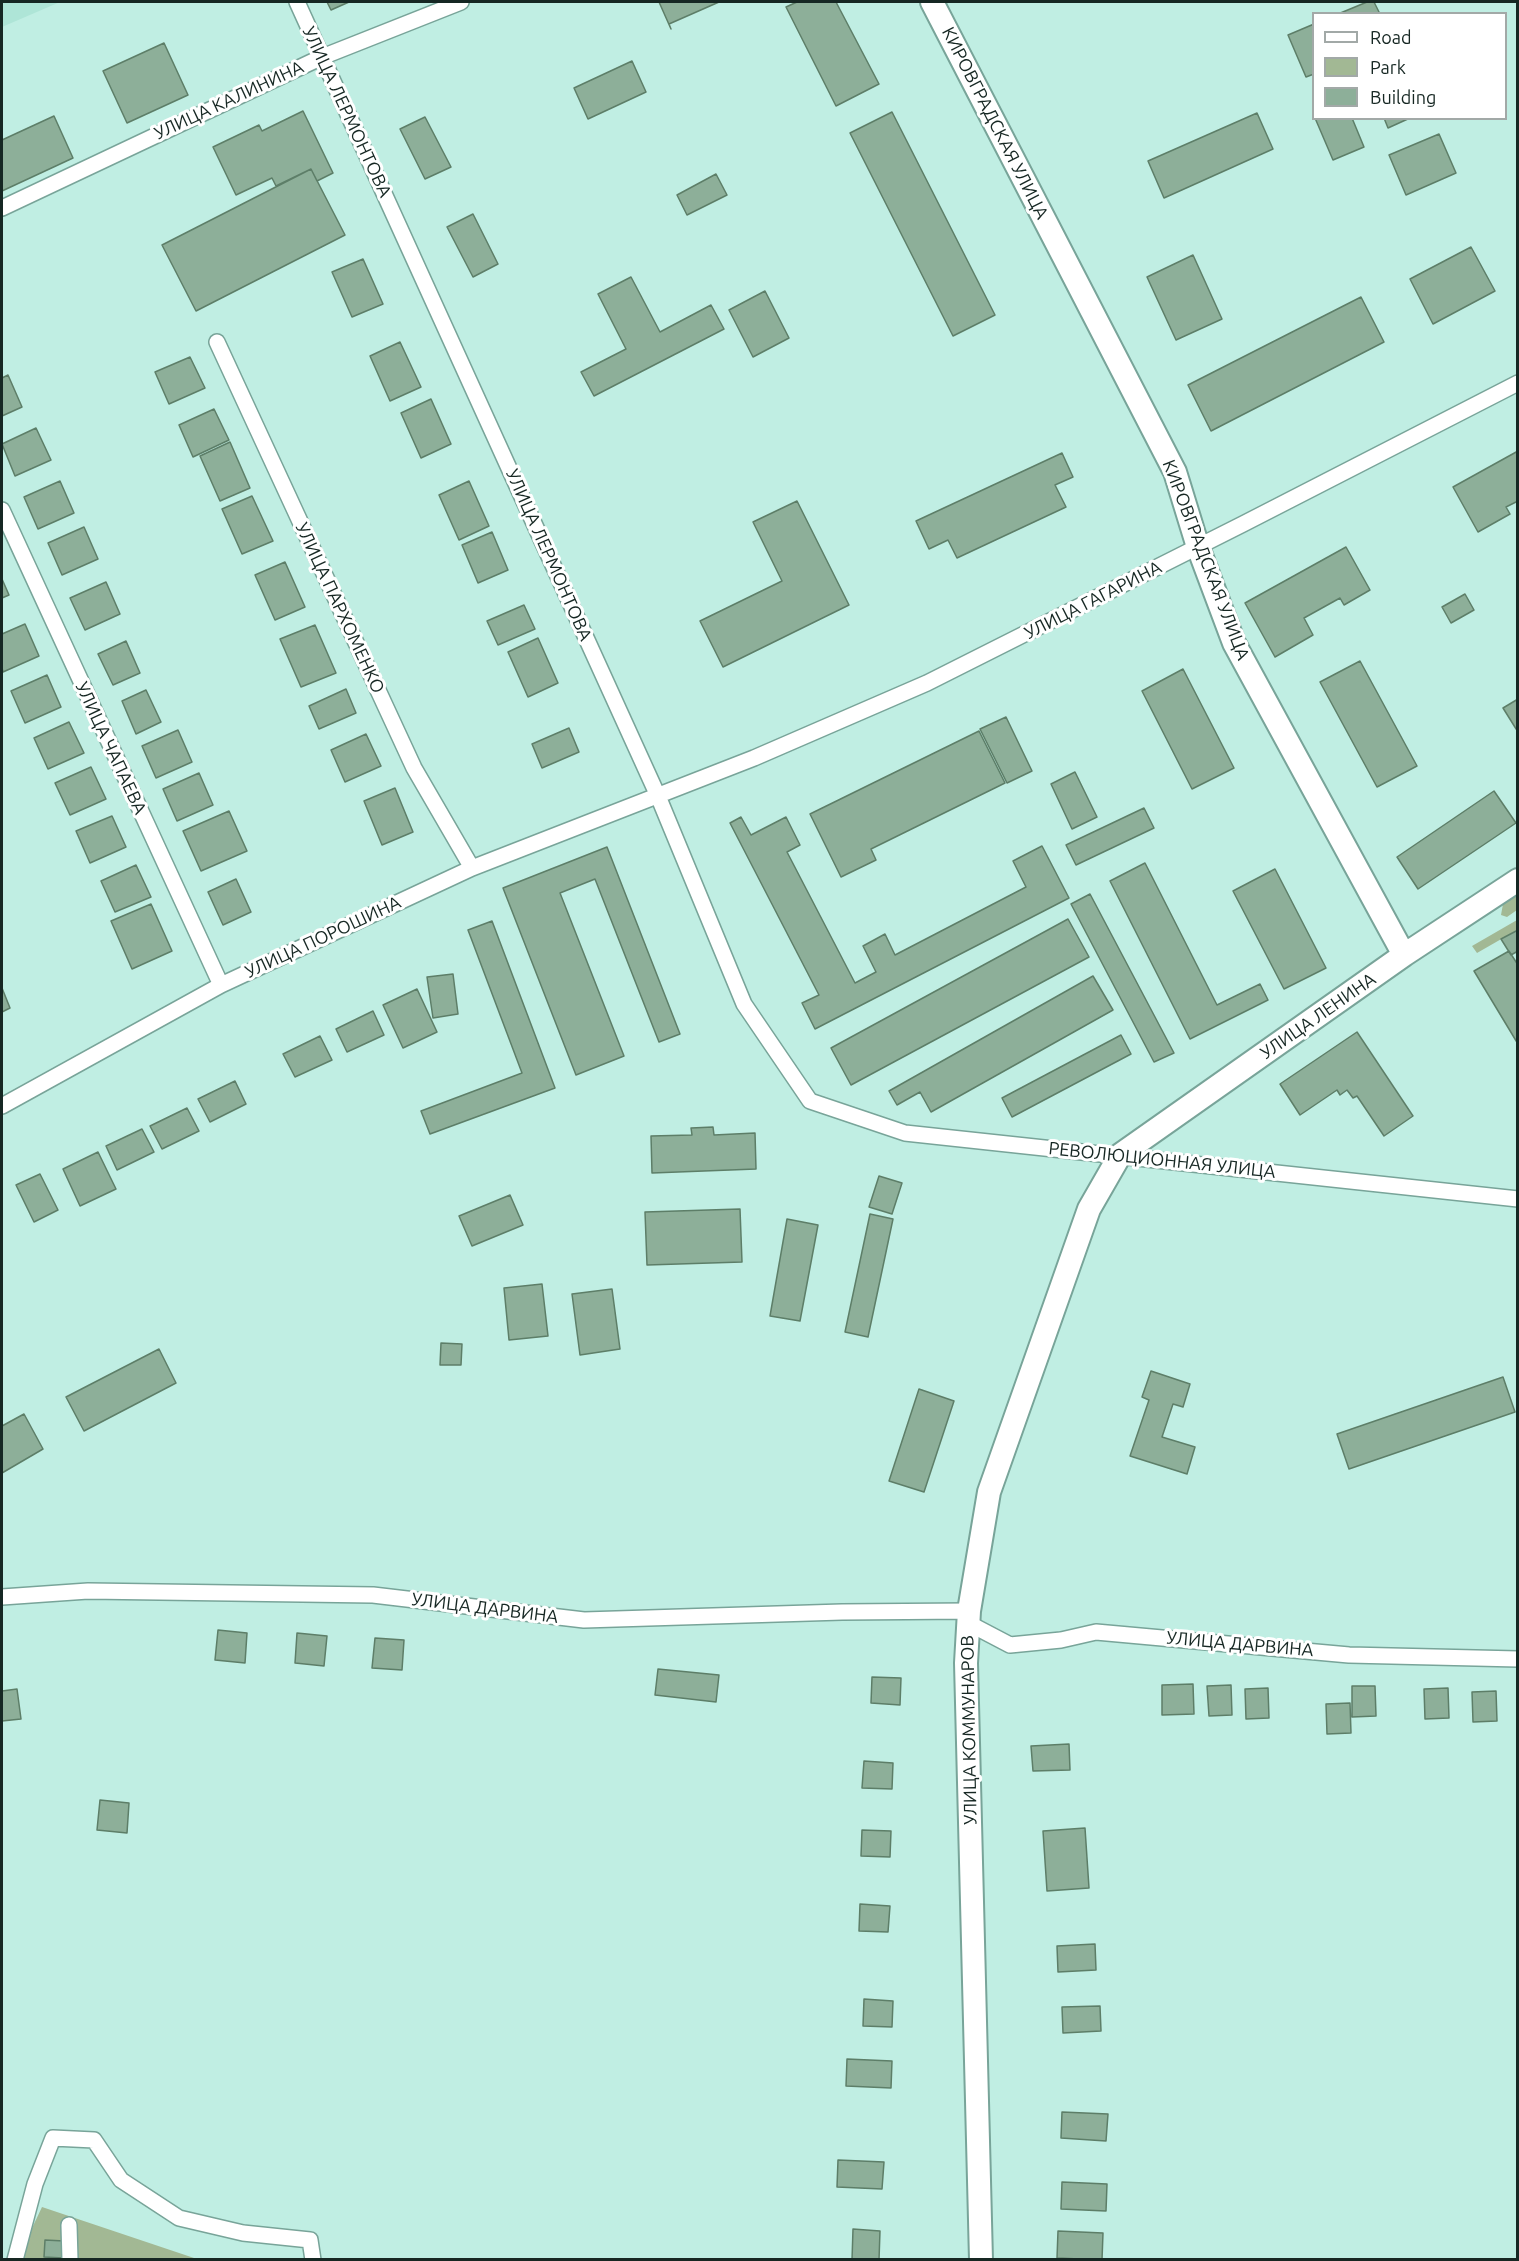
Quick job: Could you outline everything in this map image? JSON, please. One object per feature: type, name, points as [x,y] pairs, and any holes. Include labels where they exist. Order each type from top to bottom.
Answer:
[{"type":"main road","name":"КИРОВГРАДСКАЯ УЛИЦА","points":[[932,2],[1175,472],[1198,547],[1234,643],[1404,955]]},
{"type":"main road","name":"УЛИЦА ЛЕНИНА","points":[[1120,1155],[1404,955],[1518,880]]},
{"type":"main road","name":"УЛИЦА КОММУНАРОВ","points":[[981,2259],[966,1663],[969,1617],[989,1492],[1089,1209],[1120,1155]]},
{"type":"street","name":"УЛИЦА ЛЕРМОНТОВА","points":[[297,2],[658,796],[744,1004],[810,1101]]},
{"type":"street","name":"УЛИЦА КАЛИНИНА","points":[[2,208],[322,57],[460,2]]},
{"type":"street","name":"УЛИЦА ПАРХОМЕНКО","points":[[217,342],[414,768],[472,868]]},
{"type":"street","name":"УЛИЦА ГАГАРИНА","points":[[658,796],[754,758],[927,683],[1518,383]]},
{"type":"street","name":"УЛИЦА ЧАПАЕВА","points":[[2,510],[220,986]]},
{"type":"street","name":"УЛИЦА ПОРОШИНА","points":[[2,1106],[220,986],[472,868],[658,796]]},
{"type":"street","name":"РЕВОЛЮЦИОННАЯ УЛИЦА","points":[[810,1101],[905,1133],[1518,1199]]},
{"type":"street","name":"УЛИЦА ДАРВИНА","points":[[2,1597],[88,1591],[373,1595],[584,1620],[842,1612],[969,1617],[1011,1645],[1061,1640],[1096,1632],[1349,1654],[1518,1659]]},
{"type":"street","points":[[15,2259],[35,2184],[53,2138],[94,2140],[121,2180],[179,2218],[243,2233],[310,2240],[313,2259]]},
{"type":"street","points":[[69,2225],[70,2259]]},
{"type":"shaded area","points":[[2,2],[60,2],[2,27]]},
{"type":"green space","points":[[1517,895],[1517,910],[1507,917],[1501,915],[1503,904]]},
{"type":"green space","points":[[1517,920],[1517,930],[1477,953],[1472,946]]},
{"type":"green space","points":[[42,2207],[197,2259],[17,2260]]},
{"type":"building","points":[[327,2],[349,2],[331,10]]},
{"type":"building","points":[[659,2],[719,2],[669,24],[671,29]]},
{"type":"building","points":[[797,2],[836,2],[879,84],[836,106],[786,7]]},
{"type":"building","points":[[1367,2],[1374,2],[1379,12],[1343,12]]},
{"type":"building","points":[[1312,25],[1312,75],[1306,77],[1288,35]]},
{"type":"building","points":[[164,43],[188,95],[127,123],[103,71]]},
{"type":"building","points":[[632,61],[646,92],[588,119],[574,88]]},
{"type":"building","points":[[303,111],[333,173],[317,181],[311,169],[276,186],[272,178],[236,195],[213,147],[259,125],[262,131]]},
{"type":"building","points":[[892,112],[995,315],[953,336],[850,133]]},
{"type":"building","points":[[1257,113],[1273,149],[1164,198],[1148,161]]},
{"type":"building","points":[[54,116],[73,158],[2,191],[2,140]]},
{"type":"building","points":[[425,117],[451,167],[425,179],[400,129]]},
{"type":"building","points":[[1316,120],[1353,120],[1364,147],[1333,160]]},
{"type":"building","points":[[1385,120],[1406,120],[1388,128]]},
{"type":"building","points":[[1439,134],[1456,173],[1406,195],[1389,155]]},
{"type":"building","points":[[311,169],[345,235],[196,311],[162,245]]},
{"type":"building","points":[[716,174],[727,195],[687,215],[677,195]]},
{"type":"building","points":[[473,214],[498,264],[473,277],[447,227]]},
{"type":"building","points":[[1471,247],[1495,291],[1433,324],[1410,279]]},
{"type":"building","points":[[1193,255],[1222,319],[1176,340],[1147,277]]},
{"type":"building","points":[[363,259],[383,304],[352,317],[332,272]]},
{"type":"building","points":[[631,277],[660,332],[711,305],[724,329],[594,396],[581,372],[626,349],[598,294]]},
{"type":"building","points":[[765,291],[789,338],[753,357],[729,310]]},
{"type":"building","points":[[1361,297],[1384,342],[1211,431],[1188,385]]},
{"type":"building","points":[[400,342],[421,387],[390,401],[370,356]]},
{"type":"building","points":[[190,357],[205,388],[169,404],[155,372]]},
{"type":"building","points":[[8,375],[22,407],[2,416],[2,378]]},
{"type":"building","points":[[431,399],[451,444],[421,458],[401,413]]},
{"type":"building","points":[[214,409],[229,440],[193,457],[179,425]]},
{"type":"building","points":[[36,428],[51,460],[15,476],[2,444]]},
{"type":"building","points":[[230,442],[250,488],[220,501],[200,456]]},
{"type":"building","points":[[1518,451],[1518,501],[1506,507],[1510,514],[1478,532],[1453,487]]},
{"type":"building","points":[[1062,453],[1073,477],[1055,485],[1066,507],[957,558],[948,540],[929,549],[916,521]]},
{"type":"building","points":[[60,481],[74,513],[38,529],[24,497]]},
{"type":"building","points":[[469,481],[489,526],[459,540],[439,495]]},
{"type":"building","points":[[252,496],[273,541],[242,554],[222,509]]},
{"type":"building","points":[[797,501],[849,605],[723,667],[700,621],[782,581],[753,522]]},
{"type":"building","points":[[84,527],[98,559],[62,575],[48,543]]},
{"type":"building","points":[[492,532],[508,570],[478,583],[462,545]]},
{"type":"building","points":[[1346,547],[1370,590],[1344,605],[1340,598],[1304,618],[1313,635],[1275,657],[1245,603]]},
{"type":"building","points":[[285,562],[305,607],[275,620],[255,575]]},
{"type":"building","points":[[2,579],[9,595],[2,598]]},
{"type":"building","points":[[106,582],[120,614],[85,630],[70,598]]},
{"type":"building","points":[[1465,594],[1474,610],[1451,623],[1442,607]]},
{"type":"building","points":[[524,605],[535,629],[498,645],[487,621]]},
{"type":"building","points":[[25,624],[39,656],[3,672],[2,634]]},
{"type":"building","points":[[315,625],[336,673],[301,687],[280,639]]},
{"type":"building","points":[[538,638],[558,683],[528,697],[508,652]]},
{"type":"building","points":[[126,641],[140,673],[113,685],[98,654]]},
{"type":"building","points":[[1360,661],[1417,766],[1377,787],[1320,682]]},
{"type":"building","points":[[1183,669],[1234,768],[1192,789],[1142,691]]},
{"type":"building","points":[[47,675],[61,707],[25,723],[11,691]]},
{"type":"building","points":[[346,689],[356,713],[319,729],[309,706]]},
{"type":"building","points":[[146,690],[161,722],[136,734],[122,701]]},
{"type":"building","points":[[1518,699],[1518,732],[1503,708]]},
{"type":"building","points":[[1006,717],[1032,771],[1007,783],[980,729]]},
{"type":"building","points":[[69,722],[84,753],[48,769],[34,738]]},
{"type":"building","points":[[569,728],[579,752],[542,768],[532,744]]},
{"type":"building","points":[[178,730],[192,762],[156,778],[142,746]]},
{"type":"building","points":[[979,731],[1005,783],[871,849],[876,860],[841,877],[810,814]]},
{"type":"building","points":[[366,734],[381,766],[345,782],[331,750]]},
{"type":"building","points":[[91,767],[106,799],[70,815],[55,783]]},
{"type":"building","points":[[1075,772],[1097,817],[1072,829],[1051,784]]},
{"type":"building","points":[[199,773],[213,805],[177,821],[163,789]]},
{"type":"building","points":[[395,788],[413,832],[382,845],[364,801]]},
{"type":"building","points":[[1494,791],[1516,823],[1418,889],[1397,857]]},
{"type":"building","points":[[1144,808],[1154,828],[1076,865],[1066,845]]},
{"type":"building","points":[[229,811],[247,851],[201,871],[183,831]]},
{"type":"building","points":[[112,816],[126,847],[90,863],[76,831]]},
{"type":"building","points":[[741,817],[751,835],[786,817],[800,845],[787,852],[855,983],[876,972],[863,946],[885,934],[895,955],[1026,887],[1013,861],[1042,846],[1069,898],[815,1029],[802,1003],[819,995],[730,823]]},
{"type":"building","points":[[607,847],[680,1034],[659,1042],[595,879],[560,893],[624,1056],[576,1075],[503,888]]},
{"type":"building","points":[[1145,863],[1217,1005],[1260,984],[1268,1000],[1190,1039],[1110,881]]},
{"type":"building","points":[[136,865],[151,897],[115,912],[101,881]]},
{"type":"building","points":[[1275,869],[1326,968],[1284,989],[1233,891]]},
{"type":"building","points":[[236,879],[251,912],[223,925],[208,892]]},
{"type":"building","points":[[1090,894],[1174,1053],[1154,1062],[1071,904]]},
{"type":"building","points":[[151,904],[172,951],[132,969],[111,921]]},
{"type":"building","points":[[1068,919],[1089,957],[851,1085],[831,1048]]},
{"type":"building","points":[[492,921],[555,1088],[430,1134],[421,1111],[522,1073],[468,930]]},
{"type":"building","points":[[1518,930],[1518,951],[1511,955],[1501,939]]},
{"type":"building","points":[[1509,951],[1518,965],[1518,1044],[1474,971]]},
{"type":"building","points":[[453,974],[458,1014],[433,1018],[427,977]]},
{"type":"building","points":[[1093,976],[1113,1010],[931,1112],[920,1092],[897,1105],[889,1091]]},
{"type":"building","points":[[2,988],[10,1008],[2,1012]]},
{"type":"building","points":[[417,989],[437,1032],[403,1048],[383,1005]]},
{"type":"building","points":[[373,1011],[384,1035],[347,1052],[336,1029]]},
{"type":"building","points":[[1357,1032],[1413,1116],[1384,1136],[1357,1096],[1353,1098],[1347,1090],[1340,1095],[1337,1090],[1300,1115],[1280,1084]]},
{"type":"building","points":[[1121,1035],[1131,1054],[1012,1117],[1002,1098]]},
{"type":"building","points":[[320,1036],[332,1060],[295,1077],[283,1054]]},
{"type":"building","points":[[235,1081],[246,1104],[210,1122],[198,1099]]},
{"type":"building","points":[[187,1108],[199,1131],[162,1149],[150,1126]]},
{"type":"building","points":[[713,1127],[714,1135],[755,1133],[756,1169],[652,1173],[651,1136],[692,1135],[691,1128]]},
{"type":"building","points":[[142,1129],[154,1152],[117,1170],[106,1146]]},
{"type":"building","points":[[98,1152],[116,1189],[80,1206],[63,1169]]},
{"type":"building","points":[[40,1174],[58,1210],[34,1222],[16,1185]]},
{"type":"building","points":[[879,1176],[902,1183],[892,1214],[869,1207]]},
{"type":"building","points":[[510,1195],[523,1225],[472,1246],[459,1216]]},
{"type":"building","points":[[740,1209],[742,1262],[647,1265],[645,1212]]},
{"type":"building","points":[[870,1214],[893,1219],[868,1337],[845,1332]]},
{"type":"building","points":[[787,1219],[818,1225],[800,1321],[770,1316]]},
{"type":"building","points":[[542,1284],[548,1336],[509,1340],[504,1288]]},
{"type":"building","points":[[612,1289],[620,1349],[580,1355],[572,1294]]},
{"type":"building","points":[[441,1343],[462,1344],[461,1365],[440,1365]]},
{"type":"building","points":[[159,1349],[176,1383],[84,1431],[66,1397]]},
{"type":"building","points":[[1151,1371],[1190,1384],[1183,1407],[1173,1404],[1162,1437],[1195,1447],[1187,1474],[1130,1456],[1149,1400],[1142,1397]]},
{"type":"building","points":[[1503,1377],[1515,1412],[1349,1469],[1337,1434]]},
{"type":"building","points":[[919,1389],[954,1401],[924,1492],[889,1481]]},
{"type":"building","points":[[24,1414],[43,1449],[2,1473],[2,1426]]},
{"type":"building","points":[[218,1630],[247,1633],[245,1663],[215,1660]]},
{"type":"building","points":[[297,1633],[327,1636],[324,1666],[295,1663]]},
{"type":"building","points":[[375,1638],[404,1640],[402,1670],[372,1668]]},
{"type":"building","points":[[658,1669],[719,1675],[716,1702],[655,1695]]},
{"type":"building","points":[[872,1677],[901,1678],[900,1705],[871,1703]]},
{"type":"building","points":[[1193,1684],[1194,1714],[1162,1715],[1162,1685]]},
{"type":"building","points":[[1231,1685],[1232,1715],[1209,1716],[1207,1686]]},
{"type":"building","points":[[1352,1686],[1375,1686],[1376,1716],[1352,1717]]},
{"type":"building","points":[[1268,1688],[1269,1718],[1246,1719],[1245,1689]]},
{"type":"building","points":[[1448,1688],[1449,1718],[1425,1719],[1424,1689]]},
{"type":"building","points":[[17,1689],[21,1719],[2,1721],[2,1691]]},
{"type":"building","points":[[1496,1691],[1497,1721],[1473,1722],[1472,1692]]},
{"type":"building","points":[[1350,1703],[1351,1733],[1327,1734],[1326,1704]]},
{"type":"building","points":[[1069,1744],[1070,1770],[1033,1771],[1031,1746]]},
{"type":"building","points":[[864,1761],[893,1763],[892,1789],[862,1788]]},
{"type":"building","points":[[100,1800],[129,1803],[127,1833],[97,1830]]},
{"type":"building","points":[[1085,1828],[1089,1888],[1047,1891],[1043,1831]]},
{"type":"building","points":[[862,1830],[891,1831],[890,1857],[861,1856]]},
{"type":"building","points":[[860,1904],[890,1906],[888,1932],[859,1931]]},
{"type":"building","points":[[1095,1944],[1096,1970],[1058,1972],[1057,1946]]},
{"type":"building","points":[[864,1999],[893,2001],[892,2027],[863,2026]]},
{"type":"building","points":[[1100,2006],[1101,2031],[1063,2033],[1062,2007]]},
{"type":"building","points":[[847,2059],[892,2061],[891,2088],[846,2086]]},
{"type":"building","points":[[1062,2112],[1108,2114],[1106,2141],[1061,2138]]},
{"type":"building","points":[[838,2160],[884,2162],[882,2189],[837,2187]]},
{"type":"building","points":[[1062,2182],[1107,2184],[1106,2211],[1061,2209]]},
{"type":"building","points":[[853,2229],[880,2231],[879,2260],[852,2260]]},
{"type":"building","points":[[1058,2231],[1103,2233],[1102,2260],[1057,2258]]},
{"type":"building","points":[[45,2240],[64,2241],[63,2258],[44,2257]]}]
